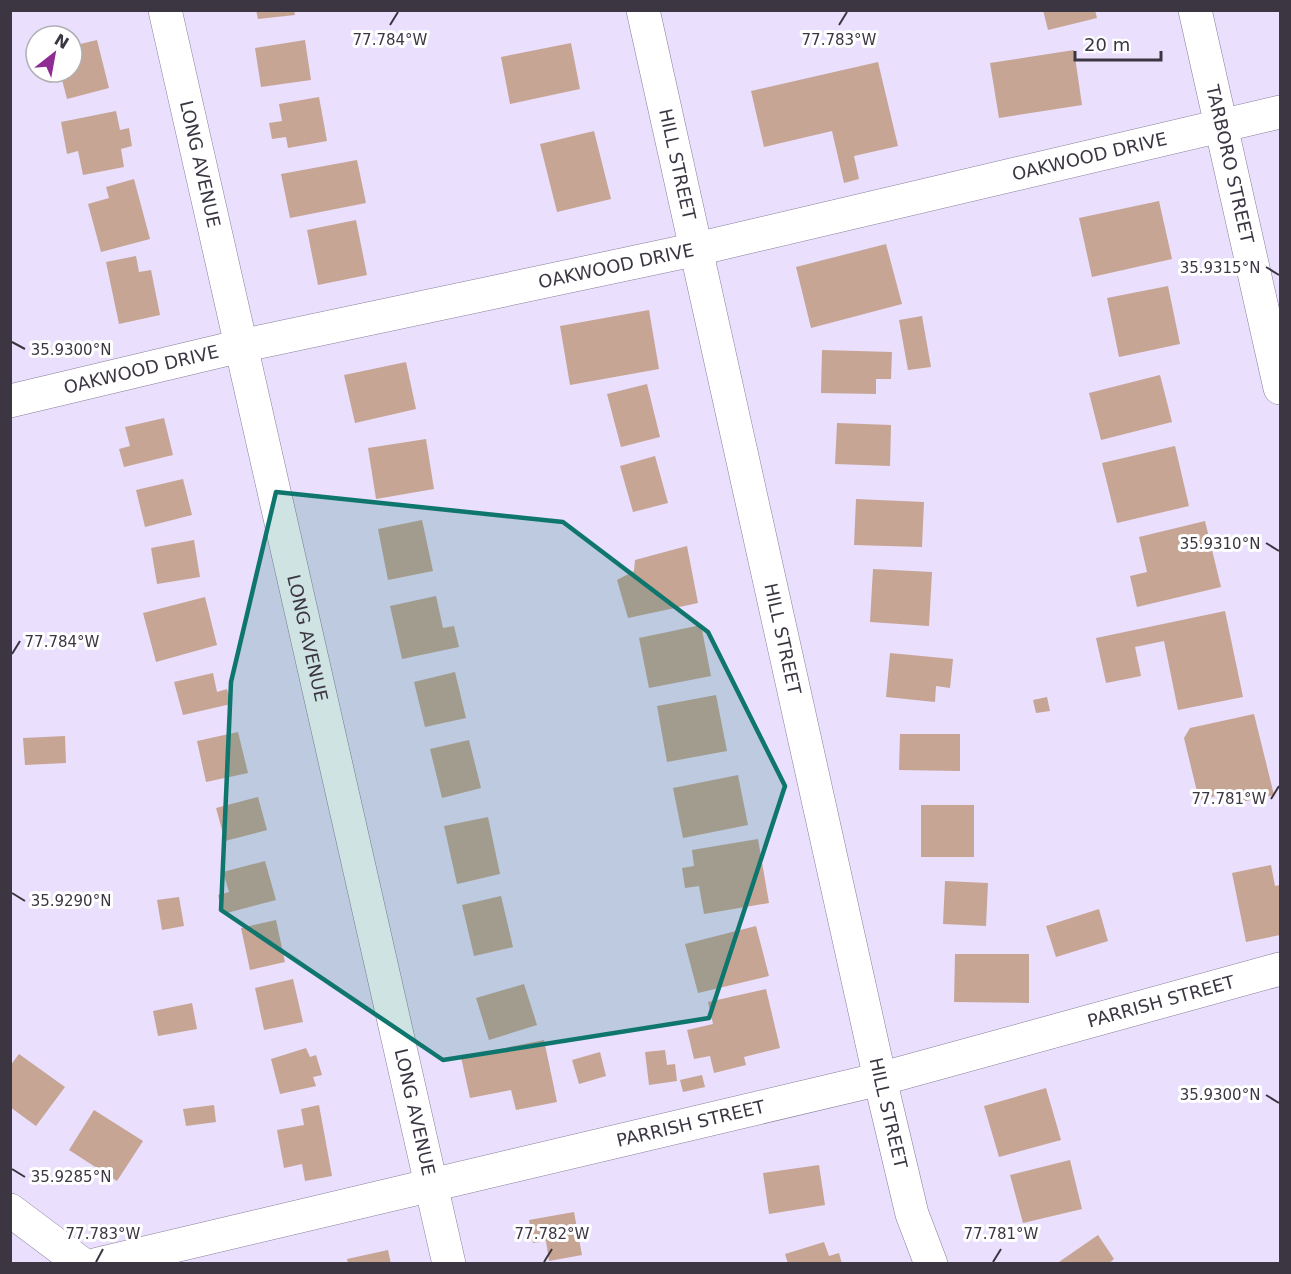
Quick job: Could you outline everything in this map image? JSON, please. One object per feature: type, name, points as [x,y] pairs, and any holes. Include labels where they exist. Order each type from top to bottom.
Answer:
[{"type":"street","name":"LONG AVENUE","points":[[165,10],[449,1263]]},
{"type":"street","name":"HILL STREET","points":[[643,10],[880,1079],[912,1214],[932,1263]]},
{"type":"street","name":"TARBORO STREET","points":[[1196,10],[1281,388]]},
{"type":"street","name":"OAKWOOD DRIVE","points":[[10,401],[241,346],[697,249],[1281,112]]},
{"type":"street","name":"PARRISH STREET","points":[[98,1263],[880,1079],[1281,969]]},
{"type":"street","points":[[10,1210],[82,1263]]},
{"type":"highlighted area","points":[[276,492],[563,522],[708,632],[785,786],[709,1018],[443,1060],[221,910],[231,682]]},
{"type":"building","points":[[256,10],[294,10],[295,15],[258,19]]},
{"type":"building","points":[[1043,10],[1095,10],[1097,18],[1048,30]]},
{"type":"building","points":[[97,40],[109,88],[67,99],[63,84],[84,84],[84,43]]},
{"type":"building","points":[[305,40],[311,80],[261,87],[255,48]]},
{"type":"building","points":[[571,43],[580,89],[510,104],[501,57]]},
{"type":"building","points":[[1074,50],[1082,105],[999,118],[990,63]]},
{"type":"building","points":[[878,62],[898,146],[854,156],[859,179],[844,183],[832,131],[764,147],[751,91]]},
{"type":"building","points":[[319,97],[327,141],[288,148],[286,137],[272,139],[269,123],[282,121],[279,104]]},
{"type":"building","points":[[116,111],[120,130],[129,128],[132,146],[121,149],[124,167],[83,175],[78,151],[67,154],[61,122]]},
{"type":"building","points":[[594,131],[611,199],[557,212],[540,144]]},
{"type":"building","points":[[357,160],[366,203],[290,218],[281,174]]},
{"type":"building","points":[[134,179],[150,239],[101,252],[88,204],[109,198],[106,187]]},
{"type":"building","points":[[1159,201],[1172,259],[1092,277],[1079,218]]},
{"type":"building","points":[[356,220],[367,275],[318,285],[307,230]]},
{"type":"building","points":[[886,244],[902,304],[811,328],[796,267]]},
{"type":"building","points":[[136,256],[139,272],[151,270],[160,315],[119,324],[106,262]]},
{"type":"building","points":[[1168,286],[1180,344],[1119,357],[1107,298]]},
{"type":"building","points":[[649,310],[659,369],[570,385],[560,326]]},
{"type":"building","points":[[922,316],[931,367],[908,370],[899,320]]},
{"type":"building","points":[[822,350],[892,352],[891,379],[876,379],[876,394],[821,393]]},
{"type":"building","points":[[406,362],[416,409],[355,423],[344,375]]},
{"type":"building","points":[[1160,375],[1172,422],[1101,440],[1089,393]]},
{"type":"building","points":[[647,384],[660,437],[621,447],[607,394]]},
{"type":"building","points":[[164,418],[173,455],[124,467],[119,449],[130,446],[125,427]]},
{"type":"building","points":[[837,423],[891,425],[890,466],[835,464]]},
{"type":"building","points":[[426,439],[434,489],[376,499],[368,448]]},
{"type":"building","points":[[1175,446],[1189,506],[1117,523],[1102,463]]},
{"type":"building","points":[[655,456],[668,503],[633,512],[620,466]]},
{"type":"building","points":[[183,479],[192,515],[145,527],[136,490]]},
{"type":"building","points":[[856,499],[924,502],[922,547],[854,545]]},
{"type":"building","points":[[422,520],[433,571],[388,580],[378,529]]},
{"type":"building","points":[[1205,521],[1221,587],[1137,607],[1130,576],[1147,572],[1139,537]]},
{"type":"building","points":[[194,540],[200,577],[157,584],[151,548]]},
{"type":"building","points":[[687,546],[698,603],[628,618],[617,580],[634,571],[635,560]]},
{"type":"building","points":[[873,569],[932,572],[929,626],[870,622]]},
{"type":"building","points":[[436,596],[443,628],[454,626],[459,647],[402,659],[390,606]]},
{"type":"building","points":[[205,597],[217,645],[156,662],[143,613]]},
{"type":"building","points":[[1225,611],[1243,697],[1178,710],[1164,641],[1135,647],[1141,676],[1106,683],[1096,638]]},
{"type":"building","points":[[701,625],[711,676],[649,688],[639,638]]},
{"type":"building","points":[[890,653],[953,659],[950,688],[936,686],[935,702],[886,697]]},
{"type":"building","points":[[455,672],[466,718],[425,727],[414,682]]},
{"type":"building","points":[[213,673],[217,692],[227,689],[231,704],[183,715],[174,682]]},
{"type":"building","points":[[716,695],[727,751],[667,762],[657,706]]},
{"type":"building","points":[[1047,697],[1050,711],[1036,713],[1033,700]]},
{"type":"building","points":[[1254,714],[1274,795],[1227,805],[1224,794],[1199,800],[1184,738],[1190,728]]},
{"type":"building","points":[[238,732],[248,773],[206,782],[197,741]]},
{"type":"building","points":[[900,734],[960,734],[960,771],[899,770]]},
{"type":"building","points":[[65,736],[66,763],[25,765],[23,738]]},
{"type":"building","points":[[469,740],[481,788],[442,798],[430,749]]},
{"type":"building","points":[[738,775],[748,825],[683,838],[673,788]]},
{"type":"building","points":[[258,797],[267,830],[225,841],[216,808]]},
{"type":"building","points":[[921,805],[974,805],[974,857],[921,857]]},
{"type":"building","points":[[488,817],[500,874],[457,884],[444,826]]},
{"type":"building","points":[[758,839],[769,903],[704,914],[699,886],[685,888],[682,868],[694,866],[692,850]]},
{"type":"building","points":[[265,861],[276,900],[223,914],[218,895],[229,892],[223,872]]},
{"type":"building","points":[[1271,865],[1275,886],[1280,885],[1280,935],[1246,942],[1232,873]]},
{"type":"building","points":[[945,881],[988,883],[986,926],[943,924]]},
{"type":"building","points":[[501,896],[513,947],[474,956],[462,905]]},
{"type":"building","points":[[179,897],[184,926],[162,930],[157,900]]},
{"type":"building","points":[[1099,909],[1108,941],[1056,957],[1046,926]]},
{"type":"building","points":[[276,920],[285,962],[250,970],[241,928]]},
{"type":"building","points":[[756,926],[769,976],[698,993],[685,944]]},
{"type":"building","points":[[955,954],[1029,954],[1029,1003],[954,1002]]},
{"type":"building","points":[[293,979],[303,1022],[264,1030],[255,988]]},
{"type":"building","points":[[524,984],[537,1025],[489,1040],[476,998]]},
{"type":"building","points":[[766,989],[780,1048],[744,1057],[746,1065],[714,1073],[710,1056],[694,1059],[687,1030],[713,1024],[708,1002]]},
{"type":"building","points":[[192,1003],[197,1029],[158,1036],[153,1011]]},
{"type":"building","points":[[544,1040],[557,1102],[516,1110],[511,1090],[470,1098],[461,1057]]},
{"type":"building","points":[[306,1048],[310,1057],[316,1055],[322,1075],[313,1077],[316,1086],[280,1094],[271,1059]]},
{"type":"building","points":[[665,1050],[667,1065],[675,1064],[677,1081],[649,1085],[645,1052]]},
{"type":"building","points":[[600,1052],[606,1076],[579,1084],[572,1060]]},
{"type":"building","points":[[19,1054],[65,1087],[36,1126],[10,1107],[10,1066]]},
{"type":"building","points":[[702,1075],[705,1087],[683,1092],[680,1080]]},
{"type":"building","points":[[1046,1088],[1061,1140],[999,1157],[984,1106]]},
{"type":"building","points":[[214,1105],[216,1122],[186,1126],[183,1109]]},
{"type":"building","points":[[319,1105],[332,1176],[305,1181],[302,1164],[284,1168],[277,1130],[304,1125],[301,1109]]},
{"type":"building","points":[[94,1110],[143,1141],[117,1181],[69,1150]]},
{"type":"building","points":[[1070,1160],[1082,1209],[1023,1223],[1010,1175]]},
{"type":"building","points":[[819,1165],[825,1205],[769,1214],[763,1173]]},
{"type":"building","points":[[574,1212],[582,1255],[549,1261],[546,1241],[533,1243],[529,1220]]},
{"type":"building","points":[[1098,1235],[1114,1259],[1108,1264],[1056,1264]]},
{"type":"building","points":[[824,1242],[829,1256],[839,1253],[842,1264],[788,1264],[785,1254]]},
{"type":"building","points":[[388,1250],[391,1264],[348,1264],[347,1259]]}]
